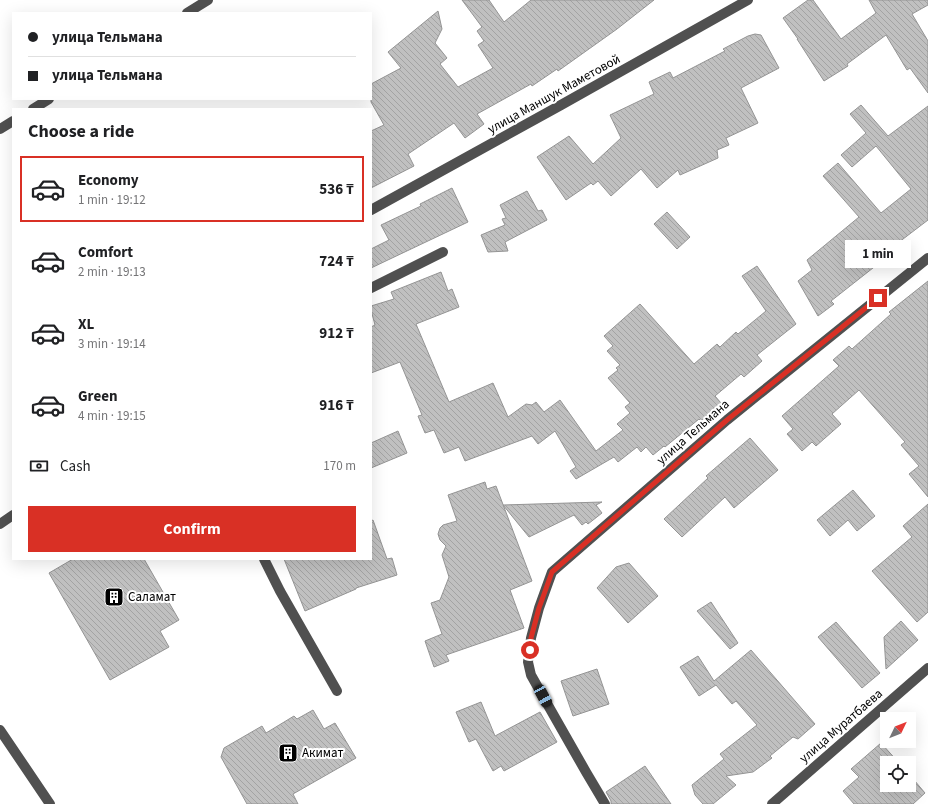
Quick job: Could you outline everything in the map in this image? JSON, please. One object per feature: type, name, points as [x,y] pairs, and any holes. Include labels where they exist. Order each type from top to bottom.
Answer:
[{"type":"street","points":[[189,12],[208,0]]},
{"type":"street","name":"улица Маншук Маметовой","points":[[372,209],[748,0]]},
{"type":"street","points":[[35,108],[47,100]]},
{"type":"street","points":[[0,129],[12,122]]},
{"type":"street","points":[[372,288],[443,252]]},
{"type":"street","name":"улица Тельмана","points":[[605,804],[531,675],[528,662],[531,638],[539,608],[552,572],[727,420],[928,258]]},
{"type":"street","points":[[0,524],[12,516]]},
{"type":"street","points":[[264,560],[280,591],[337,691]]},
{"type":"street","name":"улица Муратбаева","points":[[772,804],[928,668]]},
{"type":"street","points":[[0,730],[50,804]]},
{"type":"building","points":[[462,0],[489,0],[504,22],[531,0],[654,0],[617,29],[558,71],[557,69],[532,86],[531,84],[477,114],[484,124],[465,138],[454,123],[408,154],[414,166],[372,187],[372,131],[384,125],[371,102],[372,83],[401,68],[388,52],[438,11],[442,29],[435,43],[447,58],[440,64],[458,87],[493,68],[478,45],[484,41],[477,31],[482,27]]},
{"type":"building","points":[[808,0],[813,0],[841,39],[876,13],[869,0],[928,0],[928,5],[912,14],[928,41],[928,93],[910,68],[907,70],[886,35],[847,64],[848,66],[824,81],[783,18]]},
{"type":"building","points":[[755,34],[761,35],[779,68],[741,88],[758,123],[726,138],[729,145],[717,150],[718,158],[680,175],[678,170],[657,188],[641,169],[611,196],[598,181],[593,185],[591,183],[566,200],[537,157],[569,136],[593,164],[621,138],[610,115],[654,94],[649,82],[670,72],[673,78],[725,51],[723,49]]},
{"type":"building","points":[[861,105],[888,136],[928,106],[928,220],[886,252],[887,254],[876,263],[878,264],[831,301],[834,304],[818,316],[798,281],[812,270],[807,260],[859,217],[823,176],[838,163],[881,213],[911,189],[876,146],[852,167],[841,155],[866,133],[850,114]]},
{"type":"building","points":[[452,188],[468,222],[372,268],[372,248],[389,240],[381,225],[421,206],[420,204]]},
{"type":"building","points":[[527,191],[538,211],[542,210],[547,220],[505,242],[508,251],[488,252],[481,235],[505,225],[502,219],[506,218],[500,205]]},
{"type":"building","points":[[667,212],[690,237],[677,249],[654,224]]},
{"type":"building","points":[[757,266],[796,324],[757,355],[762,361],[744,377],[741,374],[715,396],[721,403],[701,421],[699,419],[665,447],[664,446],[653,455],[646,447],[641,452],[637,447],[618,462],[614,457],[576,479],[570,471],[576,467],[555,431],[538,444],[532,436],[465,461],[459,447],[444,453],[434,430],[425,433],[418,416],[422,415],[400,362],[372,373],[372,326],[375,325],[372,314],[372,306],[394,299],[391,292],[441,272],[448,291],[452,289],[459,307],[416,324],[449,402],[493,383],[508,417],[526,404],[532,405],[536,402],[544,412],[560,400],[596,451],[623,430],[617,424],[630,413],[625,407],[630,403],[608,378],[618,370],[616,368],[620,365],[607,351],[613,346],[604,336],[640,304],[694,364],[717,344],[720,347],[736,332],[738,334],[766,311],[742,276]]},
{"type":"building","points":[[928,281],[928,497],[909,474],[919,466],[901,445],[905,442],[859,390],[832,414],[841,424],[816,446],[812,442],[802,451],[787,434],[793,429],[782,416],[839,366],[833,360],[849,346],[852,349],[891,314],[889,312]]},
{"type":"building","points":[[398,431],[407,453],[372,468],[372,443]]},
{"type":"building","points":[[750,438],[778,470],[734,508],[725,497],[682,537],[664,519],[708,478],[706,476]]},
{"type":"building","points":[[485,482],[487,489],[496,486],[532,581],[510,590],[524,628],[446,655],[449,661],[434,667],[425,641],[442,634],[431,603],[440,600],[449,577],[442,555],[446,546],[440,540],[438,534],[443,525],[457,521],[448,495]]},
{"type":"building","points":[[853,490],[875,516],[857,531],[848,520],[830,536],[817,520]]},
{"type":"building","points":[[602,502],[596,505],[602,513],[588,524],[586,522],[582,525],[574,515],[529,537],[503,505]]},
{"type":"building","points":[[928,504],[928,612],[917,622],[872,571],[912,537],[903,526]]},
{"type":"building","points":[[372,520],[387,559],[392,558],[397,575],[356,588],[305,611],[284,560],[372,560]]},
{"type":"building","name":"Саламат","points":[[71,560],[145,560],[179,620],[160,631],[169,647],[110,680],[49,573]]},
{"type":"building","points":[[629,563],[658,596],[628,623],[597,588],[616,567]]},
{"type":"building","points":[[711,602],[738,643],[730,649],[697,611]]},
{"type":"building","points":[[901,621],[918,640],[886,669],[884,637]]},
{"type":"building","points":[[836,622],[880,673],[862,688],[818,637]]},
{"type":"building","points":[[751,650],[815,724],[798,739],[793,737],[770,756],[772,758],[753,772],[726,776],[736,785],[713,804],[703,804],[695,795],[692,785],[724,759],[720,754],[757,725],[736,701],[732,704],[716,685],[699,696],[680,667],[698,656],[714,681]]},
{"type":"building","points":[[597,669],[609,704],[573,716],[561,681]]},
{"type":"building","points":[[481,702],[495,736],[540,712],[557,742],[504,771],[501,766],[493,771],[476,739],[469,742],[456,712]]},
{"type":"building","name":"Акимат","points":[[313,710],[324,729],[335,723],[356,758],[293,794],[298,804],[247,804],[221,757],[224,748],[262,726],[266,733],[294,716],[297,719]]},
{"type":"building","points":[[880,744],[880,748],[886,748],[893,756],[880,756],[880,792],[916,792],[916,782],[925,793],[913,804],[854,804],[843,791],[859,777],[851,769]]},
{"type":"building","points":[[645,766],[671,804],[611,804],[606,792]]},
{"type":"place","name":"Саламат","points":[[114,597]]},
{"type":"place","name":"Акимат","points":[[288,753]]},
{"type":"route","points":[[530,650],[531,638],[539,608],[552,572],[727,420],[878,298]]}]
